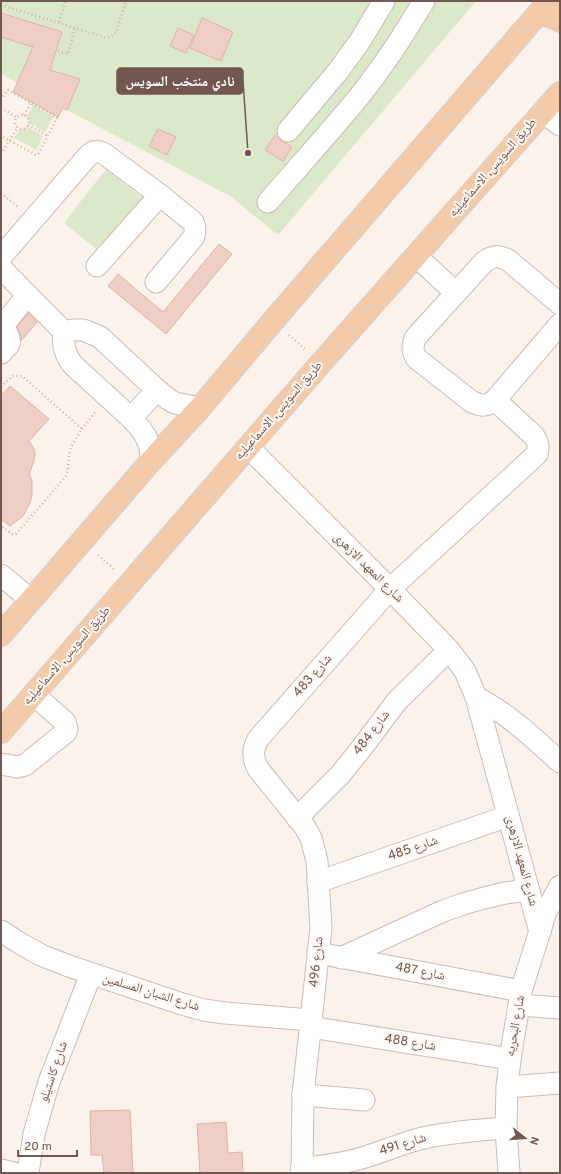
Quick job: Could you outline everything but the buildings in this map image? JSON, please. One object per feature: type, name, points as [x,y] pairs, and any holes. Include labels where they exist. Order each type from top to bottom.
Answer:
[{"type":"main road","points":[[1,635],[151,461],[200,408],[540,5],[560,21]]},
{"type":"main road","name":"طريق السويس, الاسماعيليه","points":[[1,732],[321,363],[416,256],[552,118],[560,93]]},
{"type":"street","points":[[288,131],[339,70],[360,41],[384,1],[413,20]]},
{"type":"street","points":[[268,202],[362,92],[386,60],[424,1]]},
{"type":"street","points":[[360,41],[386,60]]},
{"type":"street","points":[[339,70],[362,92]]},
{"type":"street","points":[[1,257],[91,153],[96,151],[106,155],[160,195],[193,222],[195,227],[193,238],[156,282]]},
{"type":"street","points":[[97,266],[160,195]]},
{"type":"street","points":[[416,256],[456,293]]},
{"type":"street","points":[[560,304],[508,260],[495,256],[484,262],[416,337],[412,348],[416,358],[472,402],[485,406],[495,400],[560,324]]},
{"type":"street","points":[[1,268],[64,332]]},
{"type":"street","points":[[1,353],[10,342],[5,331],[5,324],[27,296]]},
{"type":"street","points":[[64,332],[83,330],[100,337],[157,390],[175,403],[200,408]]},
{"type":"street","points":[[64,332],[64,350],[67,358],[72,365],[131,418],[141,429],[150,447],[151,461]]},
{"type":"street","points":[[131,418],[157,390]]},
{"type":"street","name":"شارع 483","points":[[259,770],[253,755],[254,746],[258,739],[390,589],[536,454],[538,447],[534,436],[495,400]]},
{"type":"street","name":"شارع المعهد الازهرى","points":[[248,447],[390,589],[449,650],[465,671],[476,697],[540,932]]},
{"type":"street","points":[[1,575],[31,600]]},
{"type":"street","name":"شارع 484","points":[[297,818],[340,775],[397,701],[449,650]]},
{"type":"street","points":[[1,764],[17,767],[25,765],[68,729],[65,722],[33,694]]},
{"type":"street","points":[[476,697],[502,712],[514,721],[560,762]]},
{"type":"street","name":"شارع 496","points":[[259,770],[305,827],[311,838],[317,861],[320,928],[303,1095],[302,1171]]},
{"type":"street","name":"شارع 485","points":[[318,882],[508,816]]},
{"type":"street","name":"شارع البحريه","points":[[509,1173],[506,1128],[507,1087],[520,998],[540,932],[553,916],[560,886]]},
{"type":"street","points":[[341,958],[442,911],[484,898],[528,890]]},
{"type":"street","name":"شارع الشبان المسلمين","points":[[1,931],[18,942],[66,965],[182,1004],[204,1010],[310,1024]]},
{"type":"street","name":"شارع 487","points":[[318,953],[560,1008]]},
{"type":"street","name":"شارع كاستيلو","points":[[28,1173],[34,1134],[49,1082],[91,974]]},
{"type":"street","name":"شارع 488","points":[[310,1024],[510,1059]]},
{"type":"street","points":[[507,1087],[560,1083]]},
{"type":"street","points":[[303,1095],[364,1100]]},
{"type":"street","name":"شارع 491","points":[[302,1171],[346,1162],[423,1138],[506,1128]]},
{"type":"street","points":[[1,1170],[14,1173]]},
{"type":"path","points":[[59,22],[66,1]]},
{"type":"path","points":[[1,5],[107,38],[116,33],[126,1]]},
{"type":"path","points":[[58,51],[68,54],[75,28]]},
{"type":"path","points":[[1,100],[9,90],[57,118],[39,153],[36,155],[1,136]]},
{"type":"path","points":[[24,115],[31,103]]},
{"type":"path","points":[[1,108],[16,117]]},
{"type":"path","points":[[16,117],[24,115]]},
{"type":"path","points":[[24,115],[28,118],[28,125]]},
{"type":"path","points":[[16,117],[15,124],[18,127]]},
{"type":"path","points":[[28,125],[48,136]]},
{"type":"path","points":[[18,127],[23,128],[28,125]]},
{"type":"path","points":[[1,154],[18,127]]},
{"type":"path","points":[[273,321],[321,363]]},
{"type":"path","points":[[1,387],[12,376],[22,376],[82,429],[71,447],[68,469],[66,476],[61,482],[16,534],[12,534],[1,526]]},
{"type":"path","points":[[97,555],[114,569],[108,575]]},
{"type":"green space","points":[[1,1],[476,1],[278,235],[230,196],[1,74]]},
{"type":"green space","points":[[33,105],[53,117],[45,132],[30,124],[27,116]]},
{"type":"green space","points":[[29,128],[43,136],[36,150],[14,138],[20,129]]},
{"type":"green space","points":[[106,169],[143,198],[100,252],[64,223]]},
{"type":"place","name":"نادي منتخب السويس","points":[[248,153]]}]
